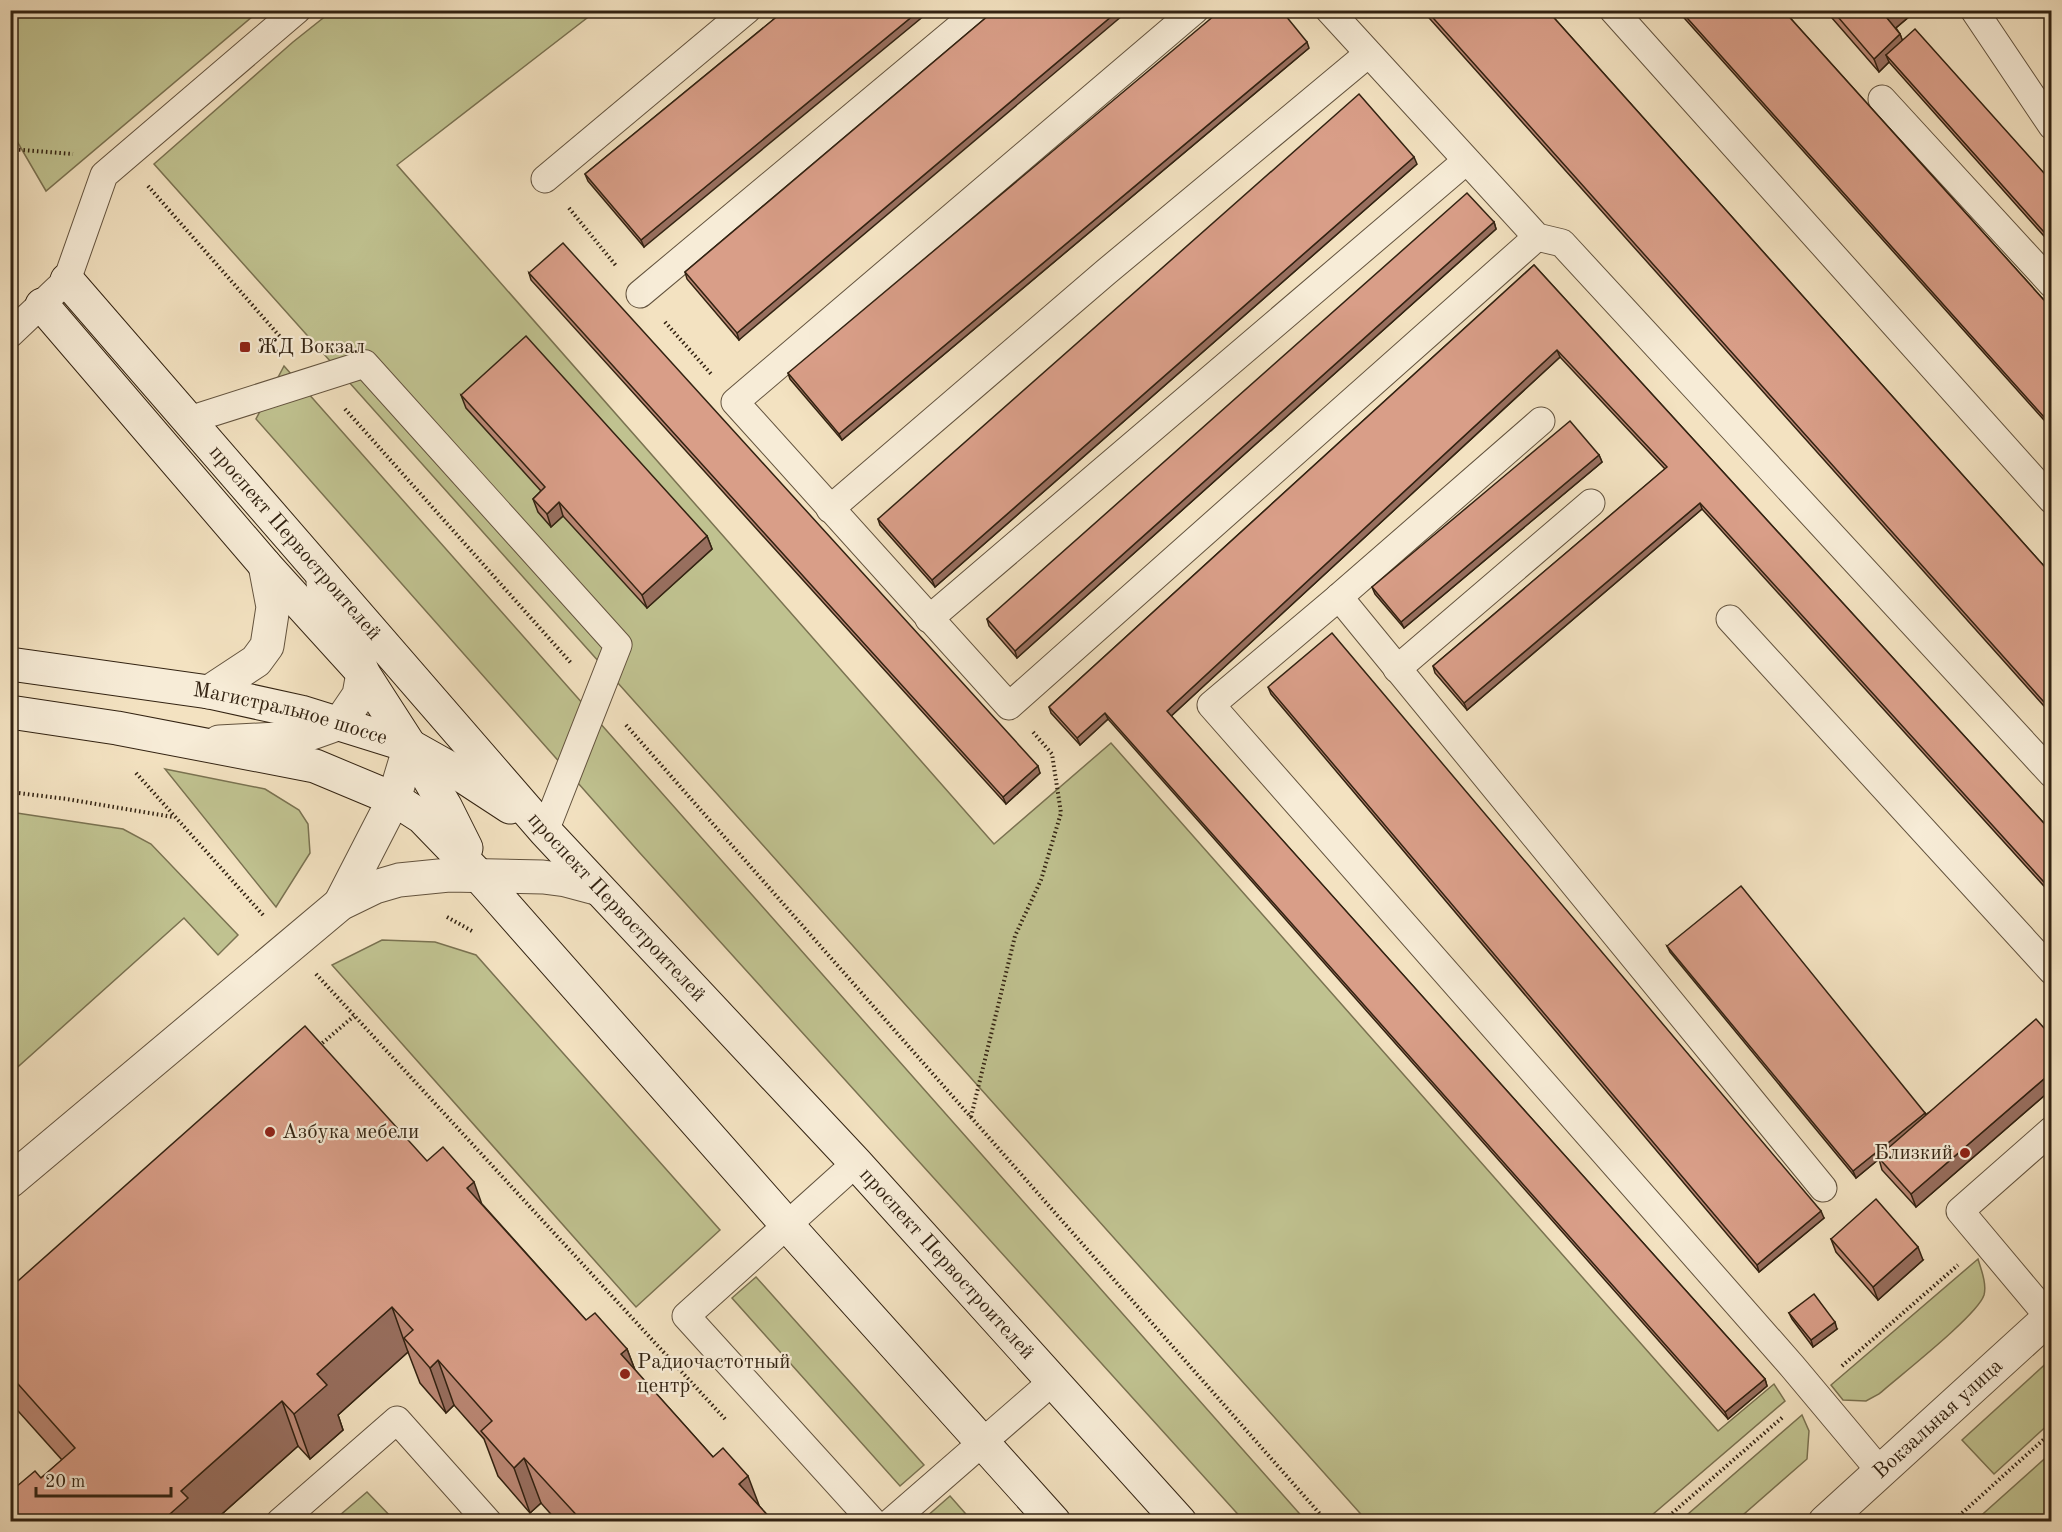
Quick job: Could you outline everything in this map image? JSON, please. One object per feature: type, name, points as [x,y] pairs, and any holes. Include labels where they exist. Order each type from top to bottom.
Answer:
[{"type":"main road","name":"проспект Первостроителей","points":[[67,280],[596,888],[856,1163],[1180,1521]]},
{"type":"main road","points":[[42,305],[265,565],[363,673],[411,746],[445,806],[480,876],[788,1226],[1054,1521]]},
{"type":"main road","points":[[202,743],[277,739],[309,734],[340,723],[359,694],[363,673],[353,646],[314,564]]},
{"type":"main road","points":[[209,692],[256,661],[267,646],[273,607],[265,565]]},
{"type":"main road","name":"Магистральное шоссе","points":[[10,664],[209,692],[340,723],[411,746],[458,773],[545,831]]},
{"type":"main road","name":"Магистральное шоссе","points":[[10,712],[109,726],[315,766],[394,799],[422,817],[480,876]]},
{"type":"main road","points":[[340,904],[394,799],[411,746]]},
{"type":"main road","points":[[10,1181],[340,904],[375,887],[399,879],[449,875],[566,879],[596,888]]},
{"type":"main road","name":"Вокзальная улица","points":[[1825,1521],[2050,1316]]},
{"type":"lane","points":[[10,334],[67,280],[104,175],[297,10]]},
{"type":"lane","points":[[545,179],[747,10]]},
{"type":"lane","points":[[639,294],[980,10]]},
{"type":"lane","points":[[1195,10],[735,402],[1009,706],[1537,237]]},
{"type":"lane","points":[[1329,10],[1537,237],[1562,243],[2052,774]]},
{"type":"lane","points":[[1613,10],[2052,500]]},
{"type":"lane","points":[[1974,10],[2051,125]]},
{"type":"lane","points":[[830,509],[1106,272],[1368,54]]},
{"type":"lane","points":[[1882,99],[2052,284]]},
{"type":"lane","points":[[929,619],[1466,160]]},
{"type":"lane","points":[[189,420],[365,364],[618,645],[545,831]]},
{"type":"lane","points":[[1541,421],[1211,705],[1814,1391],[1880,1471]]},
{"type":"lane","points":[[1397,669],[1591,503]]},
{"type":"lane","points":[[1339,597],[1823,1188]]},
{"type":"lane","points":[[1730,619],[2052,971]]},
{"type":"lane","points":[[2050,1316],[1960,1211],[2052,1130]]},
{"type":"lane","points":[[856,1163],[687,1316],[873,1521]]},
{"type":"lane","points":[[891,1521],[1053,1381]]},
{"type":"lane","points":[[280,1521],[397,1420],[488,1521]]},
{"type":"path","points":[[10,149],[124,158],[1327,1521]]},
{"type":"path","points":[[971,1118],[1015,936],[1041,879],[1061,813],[1052,754],[1009,706]]},
{"type":"path","points":[[135,772],[354,1016],[731,1426]]},
{"type":"path","points":[[10,792],[174,817]]},
{"type":"path","points":[[439,913],[477,934]]},
{"type":"path","points":[[316,1050],[354,1016]]},
{"type":"path","points":[[1662,1521],[1985,1241]]},
{"type":"path","points":[[1952,1521],[2052,1432]]},
{"type":"green space","points":[[10,11],[259,11],[46,191],[11,131]]},
{"type":"green space","points":[[332,11],[596,11],[397,165],[994,844],[1111,743],[1718,1431],[1774,1384],[1785,1401],[1645,1521],[1367,1521],[154,164],[293,42]]},
{"type":"green space","points":[[284,366],[1306,1521],[1244,1521],[639,852],[256,419]]},
{"type":"green space","points":[[165,769],[265,789],[299,810],[308,824],[310,853],[276,907]]},
{"type":"green space","points":[[10,812],[123,829],[151,844],[238,935],[218,955],[184,918],[11,1073]]},
{"type":"green space","points":[[382,940],[435,942],[476,955],[720,1230],[636,1307],[332,965]]},
{"type":"green space","points":[[1978,1259],[1985,1291],[1979,1304],[1968,1317],[1879,1394],[1866,1401],[1843,1400],[1831,1385]]},
{"type":"green space","points":[[756,1277],[924,1465],[900,1486],[732,1298]]},
{"type":"green space","points":[[2051,1359],[2051,1422],[1994,1474],[1962,1440]]},
{"type":"green space","points":[[1802,1415],[1809,1431],[1807,1459],[1736,1521],[1680,1521]]},
{"type":"green space","points":[[2051,1453],[2051,1521],[1975,1521]]},
{"type":"green space","points":[[367,1492],[395,1521],[333,1521]]},
{"type":"green space","points":[[950,1496],[972,1521],[923,1521],[925,1518]]},
{"type":"building","points":[[785,10],[920,10],[641,240],[585,174]]},
{"type":"building","points":[[995,10],[1119,10],[737,333],[685,272]]},
{"type":"building","points":[[1221,10],[1281,10],[1307,42],[839,434],[788,373]]},
{"type":"building","points":[[1426,10],[1547,10],[2052,575],[2052,711]]},
{"type":"building","points":[[1680,10],[1783,10],[2052,309],[2052,426]]},
{"type":"building","points":[[1832,10],[1896,10],[1887,18],[1900,34],[1874,59]]},
{"type":"building","points":[[1915,29],[2052,182],[2052,241],[1886,55]]},
{"type":"building","points":[[1359,94],[1414,157],[932,580],[878,519]]},
{"type":"building","points":[[1467,193],[1494,222],[1015,651],[987,619]]},
{"type":"building","points":[[563,243],[1038,766],[1003,797],[529,273]]},
{"type":"building","points":[[1534,265],[2052,832],[2052,891],[1700,503],[1464,703],[1433,666],[1667,467],[1557,350],[1167,711],[1765,1379],[1725,1412],[1105,713],[1077,738],[1049,707]]},
{"type":"building","points":[[526,336],[707,536],[642,595],[559,502],[547,514],[533,499],[545,487],[461,395]]},
{"type":"building","points":[[1570,421],[1599,455],[1401,622],[1372,587]]},
{"type":"building","points":[[1332,633],[1821,1211],[1757,1265],[1268,687]]},
{"type":"building","points":[[1741,886],[1925,1113],[1853,1171],[1667,946]]},
{"type":"building","points":[[2036,1019],[2052,1037],[2052,1072],[1911,1194],[1878,1157]]},
{"type":"building","points":[[305,1026],[427,1161],[443,1147],[474,1182],[467,1188],[586,1320],[595,1313],[627,1349],[621,1354],[713,1457],[723,1448],[748,1476],[739,1484],[773,1521],[582,1521],[524,1458],[514,1468],[481,1431],[492,1421],[438,1360],[430,1368],[404,1338],[413,1330],[392,1307],[317,1374],[327,1385],[294,1414],[282,1401],[181,1491],[188,1498],[162,1521],[139,1519],[136,1521],[10,1521],[10,1492],[35,1471],[41,1478],[75,1448],[10,1375],[10,1288]]},
{"type":"building","points":[[1876,1199],[1918,1247],[1873,1287],[1831,1239]]},
{"type":"building","points":[[1814,1294],[1835,1322],[1811,1340],[1789,1313]]},
{"type":"place","name":"ЖД Вокзал","points":[[245,347]]},
{"type":"place","name":"Азбука мебели","points":[[270,1132]]},
{"type":"place","name":"Близкий","points":[[1965,1153]]},
{"type":"place","name":"Радиочастотный центр","points":[[625,1374]]}]
